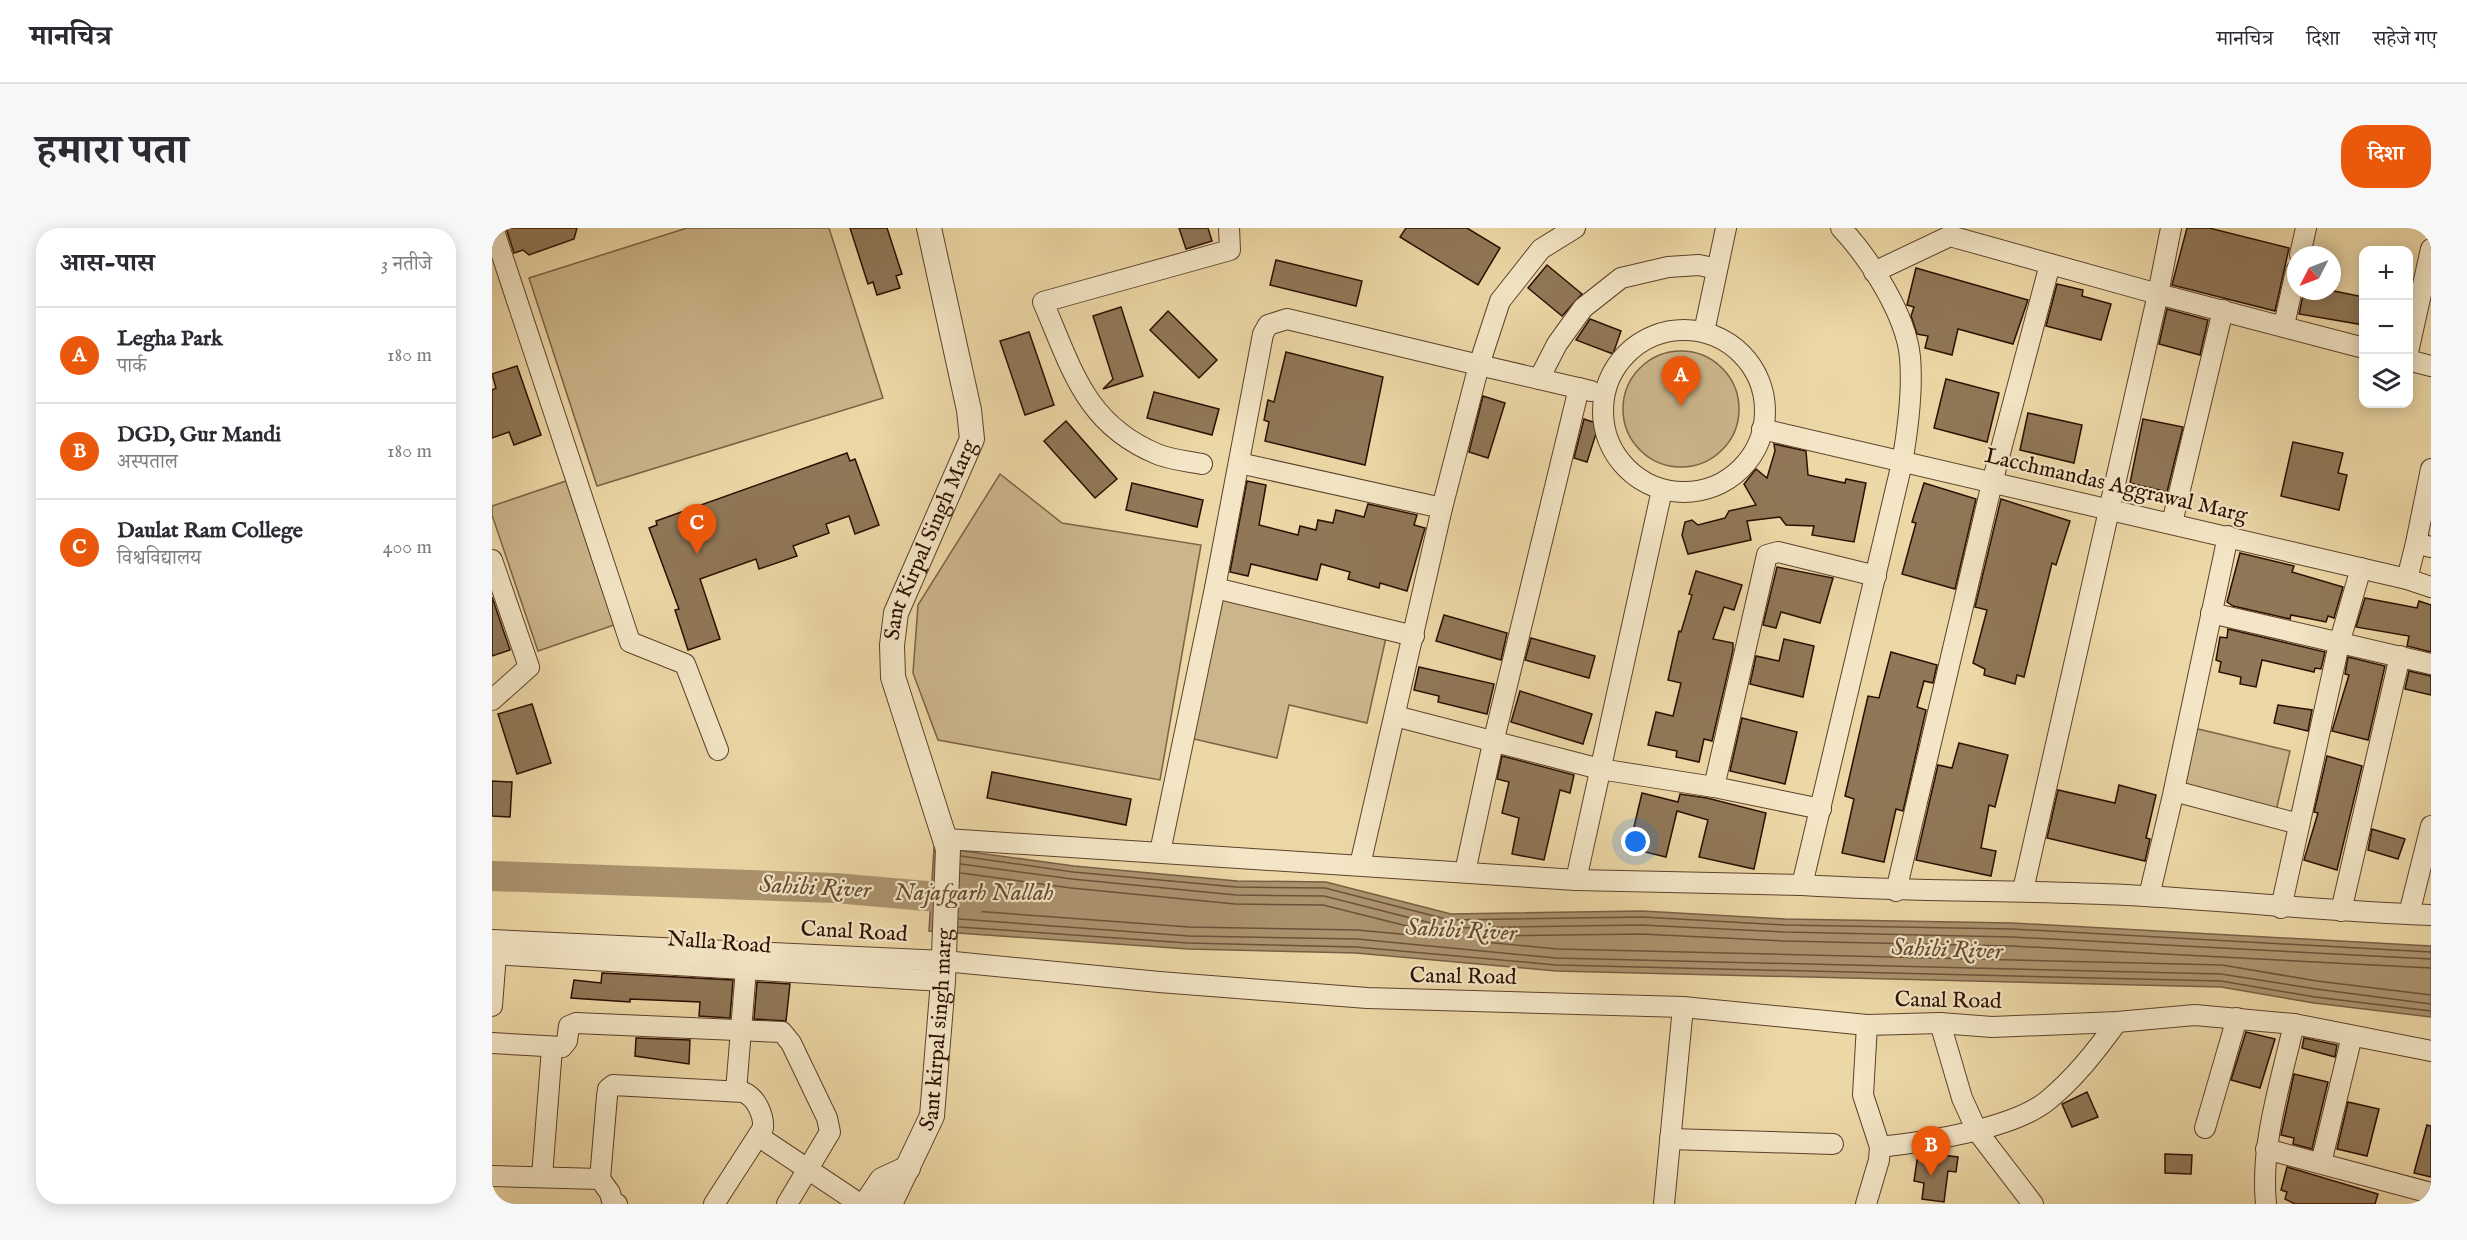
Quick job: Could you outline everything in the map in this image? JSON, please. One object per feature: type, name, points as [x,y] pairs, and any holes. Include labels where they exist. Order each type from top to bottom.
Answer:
[{"type":"street","points":[[493,228],[630,642],[685,664],[718,750]]},
{"type":"street","name":"Sant Kirpal Singh Marg","points":[[929,228],[969,410],[972,439],[896,613],[892,645],[893,677],[922,773],[947,844]]},
{"type":"street","points":[[1202,465],[1159,455],[1106,423],[1086,397],[1043,302],[1230,249],[1229,228]]},
{"type":"street","points":[[1360,865],[1442,508],[1479,364],[1500,301],[1541,249],[1575,228]]},
{"type":"street","points":[[1704,332],[1726,228]]},
{"type":"street","points":[[1802,885],[1876,576],[1908,427],[1910,356],[1892,300],[1841,228]]},
{"type":"street","points":[[2022,890],[2107,508],[2158,294],[2171,228]]},
{"type":"street","points":[[2302,246],[2306,228]]},
{"type":"street","points":[[1874,272],[1948,232],[2050,264],[2359,347]]},
{"type":"street","points":[[2413,333],[2431,249]]},
{"type":"street","points":[[1896,891],[1992,483],[2050,264]]},
{"type":"street","points":[[1539,379],[1557,344],[1583,308],[1621,278],[1668,267],[1699,265],[1717,269]]},
{"type":"street","points":[[2284,325],[2290,300]]},
{"type":"street","points":[[2172,523],[2223,310]]},
{"type":"street","points":[[1160,852],[1215,588],[1263,334],[1268,325],[1287,319],[1604,394]]},
{"type":"street","points":[[1680,330],[1704,332],[1730,344],[1750,364],[1762,389],[1765,412],[1760,440],[1746,465],[1724,483],[1697,492],[1662,490],[1637,477],[1617,457],[1605,431],[1604,394],[1611,373],[1629,351],[1644,340],[1680,330]]},
{"type":"street","points":[[2413,361],[2431,366]]},
{"type":"street","points":[[1465,872],[1493,743],[1579,388]]},
{"type":"street","name":"Lacchmandas Aggrawal Marg","points":[[1762,429],[1902,463],[2228,536],[2407,579],[2431,587]]},
{"type":"street","points":[[1239,463],[1442,508]]},
{"type":"street","points":[[2407,579],[2423,545],[2431,469]]},
{"type":"street","points":[[1576,879],[1662,490]]},
{"type":"street","points":[[2149,896],[2174,791],[2228,536]]},
{"type":"street","points":[[1714,787],[1767,555],[1778,552],[1876,576]]},
{"type":"street","points":[[492,560],[529,667],[492,699]]},
{"type":"street","points":[[2281,908],[2339,644],[2361,568]]},
{"type":"street","points":[[1215,588],[1414,636]]},
{"type":"street","points":[[2211,613],[2431,664]]},
{"type":"street","points":[[2341,911],[2400,656]]},
{"type":"street","points":[[1395,716],[1600,769],[1714,787],[1821,809]]},
{"type":"street","points":[[2174,791],[2299,824]]},
{"type":"street","points":[[2409,914],[2431,826]]},
{"type":"street","points":[[947,844],[1160,852],[1576,879],[1802,885],[1896,891],[2022,890],[2149,896],[2281,908],[2431,915]]},
{"type":"street","name":"Sant kirpal singh marg","points":[[890,1204],[932,1116],[944,963],[947,844]]},
{"type":"street","points":[[492,1006],[494,949]]},
{"type":"street","name":"Canal Road","points":[[494,949],[944,963],[1367,998],[1683,1007],[1867,1024],[1940,1023],[1992,1027],[2117,1022],[2195,1015],[2294,1024],[2431,1051]]},
{"type":"street","name":"Nalla Road","points":[[494,949],[746,969],[944,963]]},
{"type":"street","points":[[736,1091],[746,969]]},
{"type":"street","points":[[1664,1204],[1683,1007]]},
{"type":"street","points":[[2205,1128],[2237,1018]]},
{"type":"street","points":[[1880,1147],[1977,1131],[2014,1119],[2046,1102],[2088,1062],[2117,1022]]},
{"type":"street","points":[[492,1043],[552,1048],[564,1045],[569,1026],[576,1023],[782,1032],[791,1043],[812,1086],[827,1118],[830,1132],[787,1204]]},
{"type":"street","points":[[1940,1023],[1962,1098],[1977,1131],[2033,1204]]},
{"type":"street","points":[[1866,1204],[1879,1160],[1880,1147],[1863,1095],[1867,1024]]},
{"type":"street","points":[[2266,1204],[2264,1184],[2266,1149],[2294,1024]]},
{"type":"street","points":[[2320,1163],[2352,1036]]},
{"type":"street","points":[[542,1176],[552,1048]]},
{"type":"street","points":[[613,1203],[610,1193],[600,1179],[607,1096],[608,1089],[613,1084],[736,1091],[749,1094],[763,1116],[763,1128],[714,1204]]},
{"type":"street","points":[[758,1136],[860,1204]]},
{"type":"street","points":[[1671,1139],[1833,1144]]},
{"type":"street","points":[[2266,1149],[2431,1193]]},
{"type":"street","points":[[866,1204],[882,1180],[908,1168]]},
{"type":"street","points":[[492,1176],[600,1179]]},
{"type":"shaded area","points":[[687,228],[829,228],[883,398],[597,486],[529,278]]},
{"type":"shaded area","points":[[1681,351],[1703,356],[1722,368],[1734,387],[1739,409],[1734,431],[1722,450],[1703,462],[1681,467],[1659,462],[1640,450],[1628,431],[1623,409],[1628,387],[1640,368],[1659,356]]},
{"type":"shaded area","points":[[1000,474],[1062,523],[1201,545],[1160,780],[938,740],[913,673],[918,605]]},
{"type":"shaded area","points":[[566,481],[614,625],[538,651],[492,515],[492,506]]},
{"type":"shaded area","points":[[1218,594],[1387,633],[1367,723],[1289,705],[1277,758],[1185,737]]},
{"type":"shaded area","points":[[2194,728],[2290,751],[2276,811],[2180,788]]},
{"type":"water","name":"Najafgarh Nallah","points":[[934,847],[1074,866],[1237,881],[1326,882],[1451,914],[1642,911],[1785,919],[2012,923],[2431,946],[2431,1017],[2314,1003],[2221,987],[1556,971],[1356,953],[1188,949],[929,931]]},
{"type":"building","points":[[506,228],[577,228],[574,239],[529,255],[523,250],[514,253]]},
{"type":"building","points":[[850,228],[887,228],[902,274],[896,276],[900,288],[877,295],[873,282],[868,284]]},
{"type":"building","points":[[1179,228],[1208,228],[1212,241],[1186,249]]},
{"type":"building","points":[[1406,228],[1467,228],[1500,248],[1478,285],[1400,237]]},
{"type":"building","points":[[2187,228],[2209,228],[2287,248],[2275,311],[2172,285]]},
{"type":"building","points":[[1276,260],[1362,281],[1356,306],[1270,285]]},
{"type":"building","points":[[1547,265],[1582,294],[1562,316],[1528,288]]},
{"type":"building","points":[[1916,268],[2028,300],[2013,344],[1958,329],[1952,355],[1925,348],[1928,336],[1917,334],[1911,316],[1914,307],[1907,305]]},
{"type":"building","points":[[2057,284],[2083,290],[2082,296],[2111,304],[2101,340],[2046,326]]},
{"type":"building","points":[[2341,292],[2359,296],[2359,324],[2299,314],[2302,300],[2341,300]]},
{"type":"building","points":[[1121,307],[1143,376],[1103,389],[1113,379],[1093,316]]},
{"type":"building","points":[[2167,309],[2208,320],[2200,355],[2159,344]]},
{"type":"building","points":[[1168,311],[1217,360],[1199,378],[1150,330]]},
{"type":"building","points":[[1590,319],[1621,331],[1613,354],[1576,340]]},
{"type":"building","points":[[1029,332],[1054,405],[1025,415],[1000,341]]},
{"type":"building","points":[[1286,352],[1383,377],[1365,465],[1265,441],[1269,422],[1264,420],[1268,400],[1274,402]]},
{"type":"building","points":[[517,366],[541,435],[514,445],[509,432],[492,438],[492,390],[496,388],[492,374]]},
{"type":"building","points":[[1946,379],[1999,393],[1987,442],[1934,428]]},
{"type":"building","points":[[1154,392],[1219,409],[1212,435],[1147,418]]},
{"type":"building","points":[[1483,396],[1505,403],[1488,458],[1469,452]]},
{"type":"building","points":[[2028,413],[2082,425],[2074,463],[2020,450]]},
{"type":"building","points":[[1584,419],[1599,424],[1587,462],[1574,458]]},
{"type":"building","points":[[2143,419],[2183,427],[2167,492],[2130,483]]},
{"type":"building","points":[[1066,421],[1117,479],[1095,498],[1044,441]]},
{"type":"building","points":[[2293,442],[2343,453],[2338,473],[2347,475],[2339,510],[2281,496]]},
{"type":"building","points":[[1774,444],[1806,451],[1808,475],[1845,483],[1846,479],[1866,483],[1854,542],[1812,535],[1814,526],[1786,525],[1780,517],[1747,521],[1751,540],[1688,554],[1682,535],[1685,522],[1692,520],[1698,525],[1725,518],[1729,511],[1756,505],[1744,484],[1756,469],[1767,478],[1775,451]]},
{"type":"building","points":[[847,453],[850,461],[855,459],[879,525],[855,534],[849,516],[826,524],[829,533],[793,546],[797,556],[759,569],[756,559],[700,579],[720,639],[688,650],[675,610],[679,609],[649,528],[657,525],[656,521]]},
{"type":"building","points":[[1247,481],[1266,485],[1259,525],[1298,535],[1300,526],[1316,530],[1318,520],[1333,523],[1336,510],[1364,517],[1368,504],[1417,515],[1414,525],[1425,528],[1407,591],[1380,583],[1379,588],[1348,579],[1350,572],[1321,564],[1317,580],[1251,564],[1248,576],[1230,572]]},
{"type":"building","points":[[1132,483],[1203,500],[1197,527],[1126,510]]},
{"type":"building","points":[[1924,483],[1976,499],[1955,589],[1902,574],[1916,523],[1912,522]]},
{"type":"building","points":[[2001,499],[2070,521],[2056,565],[2052,563],[2024,677],[2017,675],[2015,684],[1984,675],[1985,669],[1973,663],[1987,610],[1975,607]]},
{"type":"building","points":[[2240,553],[2294,566],[2292,572],[2343,587],[2334,618],[2328,616],[2326,622],[2291,615],[2290,619],[2233,606],[2227,602]]},
{"type":"building","points":[[1777,567],[1833,578],[1820,623],[1781,612],[1776,628],[1763,625]]},
{"type":"building","points":[[1696,571],[1742,585],[1734,610],[1724,607],[1713,639],[1733,643],[1733,650],[1712,741],[1704,739],[1699,762],[1676,757],[1677,751],[1648,745],[1656,712],[1673,716],[1681,683],[1668,680],[1679,631],[1681,632],[1692,595],[1689,594]]},
{"type":"building","points":[[492,597],[510,650],[492,656]]},
{"type":"building","points":[[2365,598],[2417,608],[2419,601],[2431,605],[2431,652],[2407,646],[2409,636],[2356,627]]},
{"type":"building","points":[[1444,615],[1507,633],[1501,660],[1436,641]]},
{"type":"building","points":[[2228,629],[2325,652],[2321,669],[2315,668],[2314,672],[2262,660],[2256,687],[2240,684],[2241,677],[2219,672],[2221,662],[2216,660],[2220,637],[2227,638]]},
{"type":"building","points":[[1531,638],[1595,656],[1589,678],[1525,660]]},
{"type":"building","points":[[1784,639],[1814,646],[1803,697],[1750,684],[1756,656],[1779,661]]},
{"type":"building","points":[[1891,652],[1937,665],[1933,683],[1924,681],[1917,707],[1926,710],[1903,811],[1896,809],[1884,862],[1842,853],[1854,799],[1845,796],[1868,696],[1879,698]]},
{"type":"building","points":[[2348,657],[2385,666],[2368,740],[2332,731],[2349,675],[2345,674]]},
{"type":"building","points":[[1419,667],[1494,684],[1487,714],[1438,702],[1439,696],[1414,690]]},
{"type":"building","points":[[2409,671],[2431,676],[2431,695],[2405,689]]},
{"type":"building","points":[[1520,691],[1592,714],[1583,744],[1511,722]]},
{"type":"building","points":[[532,704],[551,763],[517,774],[498,714]]},
{"type":"building","points":[[2278,705],[2312,710],[2308,731],[2274,723]]},
{"type":"building","points":[[1742,718],[1797,732],[1785,784],[1730,771]]},
{"type":"building","points":[[1959,743],[2008,755],[1995,807],[1989,805],[1981,848],[1996,851],[1991,876],[1916,860],[1938,765],[1952,768]]},
{"type":"building","points":[[1502,756],[1574,775],[1570,793],[1560,790],[1544,860],[1512,854],[1519,818],[1502,813],[1509,782],[1497,779]]},
{"type":"building","points":[[2327,756],[2362,766],[2337,870],[2304,860],[2318,813],[2314,812]]},
{"type":"building","points":[[992,772],[1131,799],[1126,825],[987,798]]},
{"type":"building","points":[[492,781],[512,782],[510,817],[492,816]]},
{"type":"building","points":[[2119,785],[2156,795],[2146,838],[2150,839],[2145,861],[2047,838],[2058,790],[2115,803]]},
{"type":"building","points":[[1642,793],[1678,802],[1680,794],[1707,798],[1766,813],[1754,869],[1699,857],[1708,820],[1677,811],[1666,857],[1629,848]]},
{"type":"building","points":[[2372,829],[2405,839],[2398,859],[2368,850]]},
{"type":"building","points":[[602,973],[733,980],[730,1018],[699,1016],[700,1002],[630,999],[630,1002],[571,998],[574,980],[601,983]]},
{"type":"building","points":[[757,982],[790,984],[786,1021],[754,1019]]},
{"type":"building","points":[[2246,1032],[2275,1039],[2260,1088],[2231,1080]]},
{"type":"building","points":[[636,1038],[690,1040],[689,1064],[635,1056]]},
{"type":"building","points":[[2304,1038],[2337,1045],[2335,1057],[2302,1048]]},
{"type":"building","points":[[2294,1074],[2328,1082],[2312,1149],[2293,1144],[2294,1138],[2281,1135]]},
{"type":"building","points":[[2087,1092],[2098,1117],[2072,1127],[2062,1104]]},
{"type":"building","points":[[2348,1102],[2379,1109],[2367,1156],[2337,1149]]},
{"type":"building","points":[[2427,1125],[2431,1126],[2431,1177],[2414,1173]]},
{"type":"building","points":[[1918,1154],[1958,1157],[1956,1172],[1948,1171],[1944,1202],[1922,1199],[1924,1183],[1914,1181]]},
{"type":"building","points":[[2165,1154],[2192,1155],[2191,1174],[2165,1173]]},
{"type":"building","points":[[2287,1167],[2378,1194],[2375,1204],[2295,1204],[2285,1199],[2287,1192],[2281,1190]]},
{"type":"waterway","name":"Sahibi River","points":[[492,876],[835,888],[972,900]]},
{"type":"place","name":"Legha Park","points":[[1681,406]]},
{"type":"place","name":"Daulat Ram College","points":[[697,554]]},
{"type":"place","name":"DGD, Gur Mandi","points":[[1931,1176]]}]
